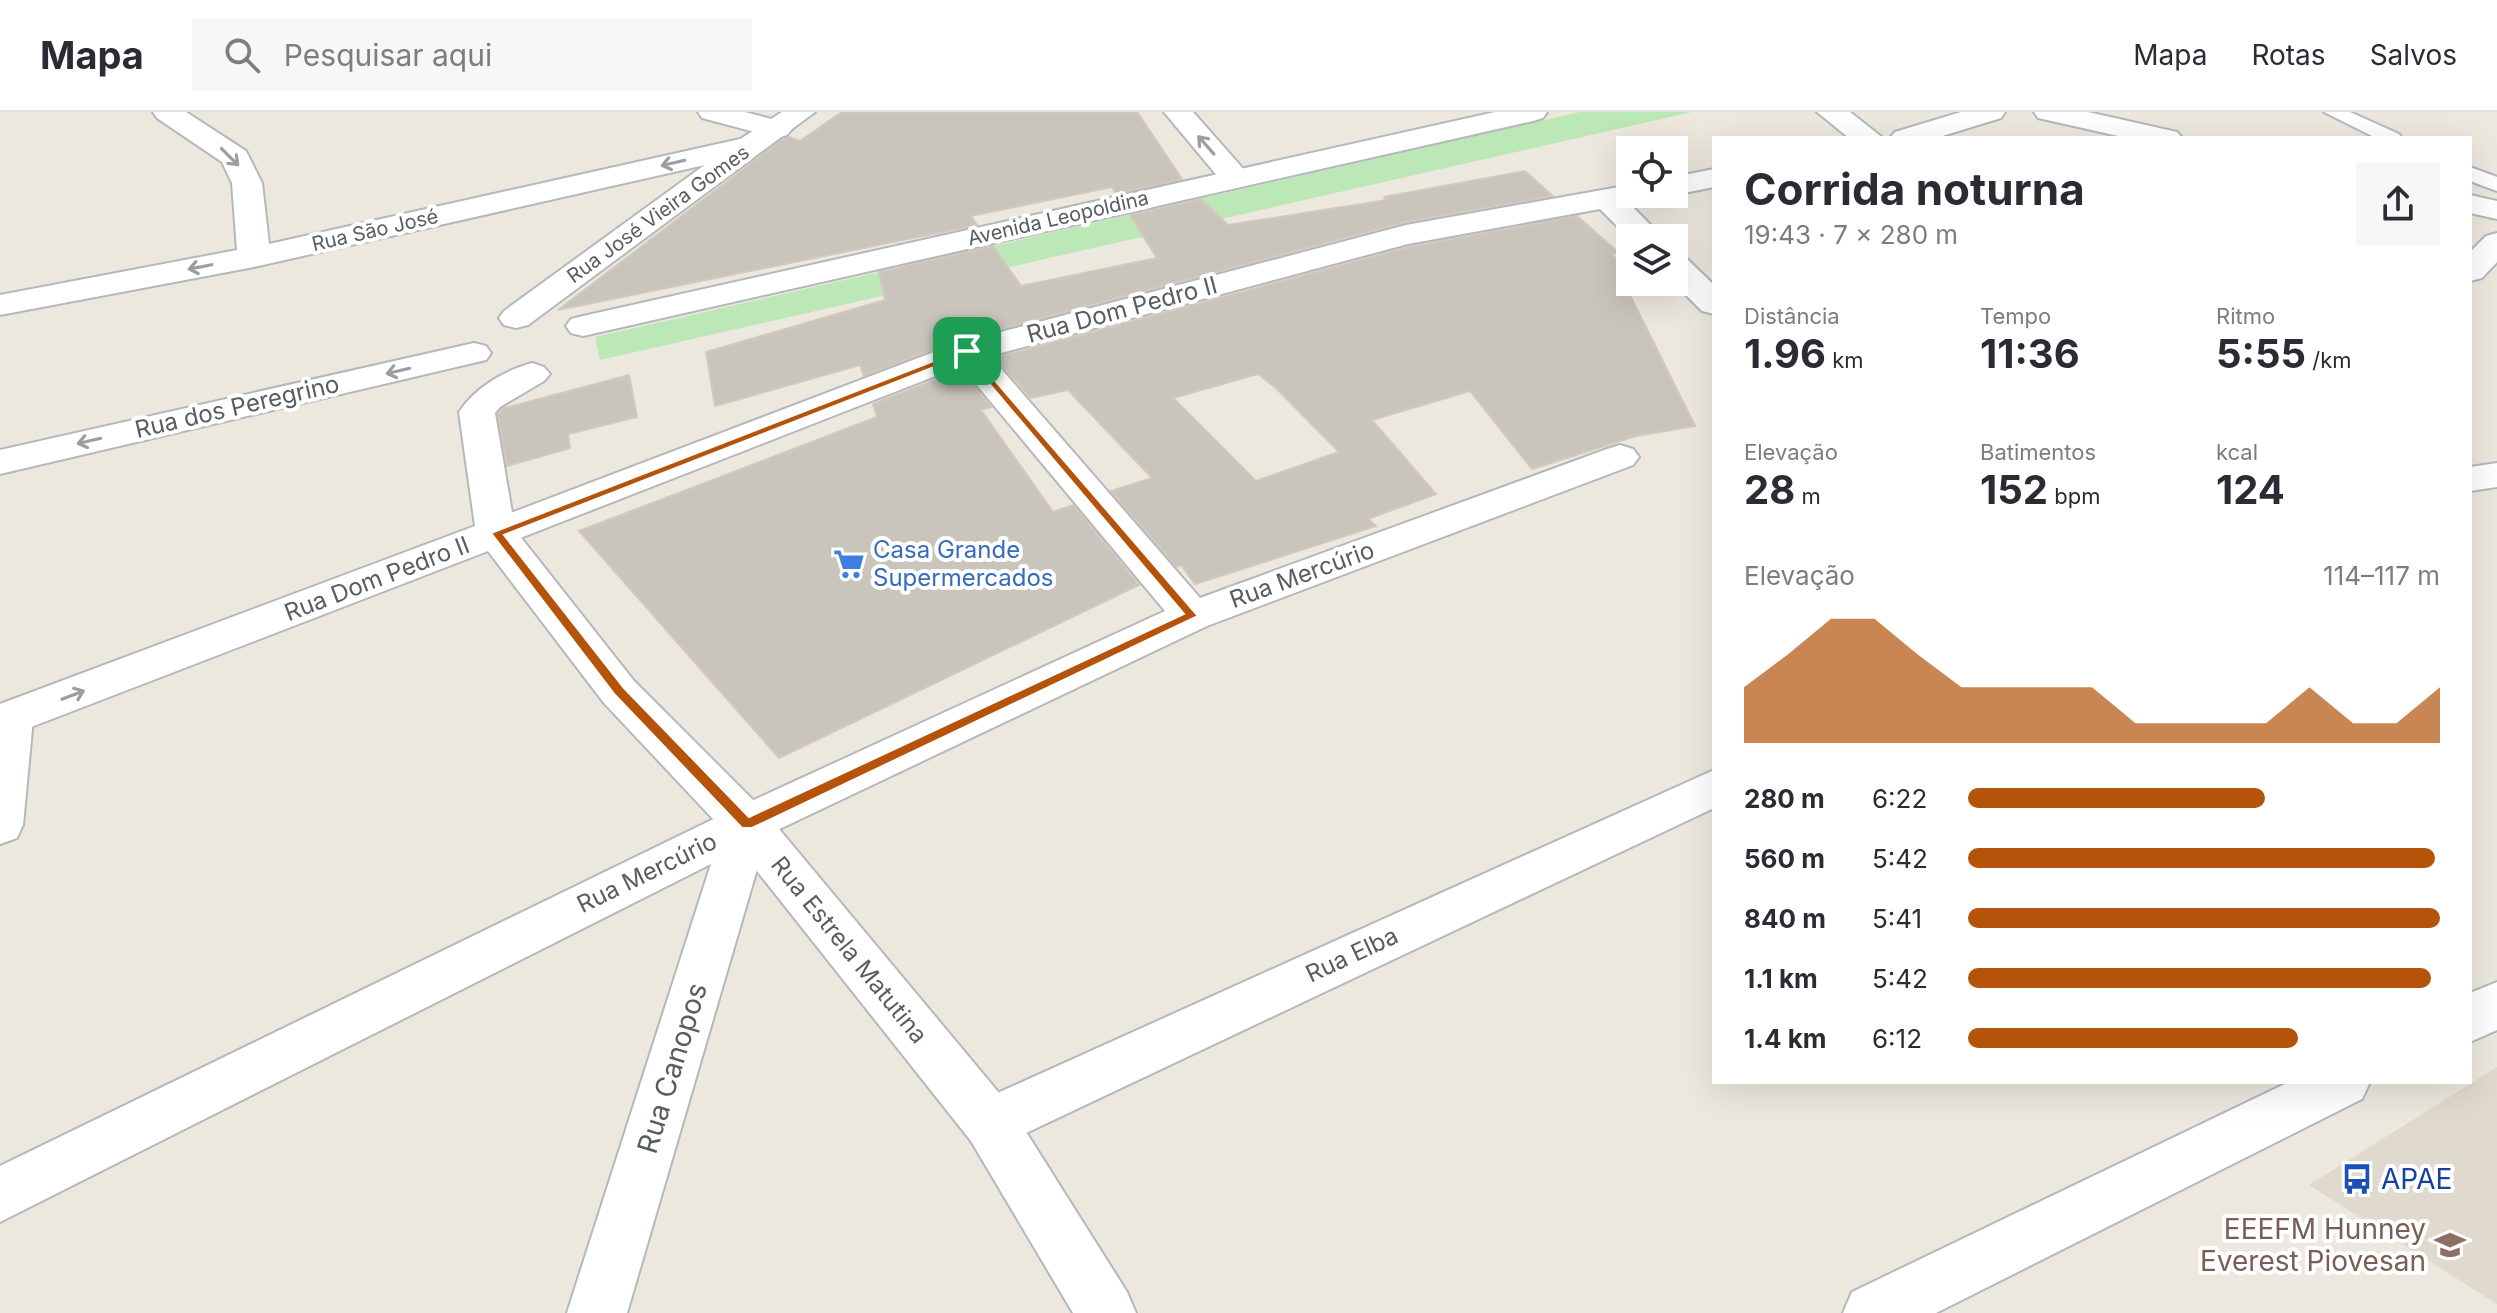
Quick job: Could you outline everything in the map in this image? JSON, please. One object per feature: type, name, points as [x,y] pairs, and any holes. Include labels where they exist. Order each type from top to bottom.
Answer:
[{"type":"street","points":[[167,112],[235,157],[247,183],[254,257]]},
{"type":"street","points":[[712,112],[777,129]]},
{"type":"street","name":"Rua José Vieira Gomes","points":[[482,374],[479,340],[493,328],[516,318],[749,146],[801,112]]},
{"type":"street","points":[[1178,112],[1235,178]]},
{"type":"street","name":"Avenida Leopoldina","points":[[562,355],[1235,178],[1533,112]]},
{"type":"street","points":[[1831,112],[1865,136]]},
{"type":"street","points":[[1912,136],[1991,112]]},
{"type":"street","points":[[2048,112],[2158,136]]},
{"type":"street","name":"Rua São José","points":[[0,305],[254,257],[749,146]]},
{"type":"street","points":[[1688,183],[1712,178]]},
{"type":"street","name":"Rua Dom Pedro II","points":[[6,721],[967,351],[1406,235],[1616,197]]},
{"type":"street","points":[[2472,204],[2497,210]]},
{"type":"street","points":[[2472,269],[2497,243]]},
{"type":"street","points":[[1688,278],[1712,302]]},
{"type":"street","points":[[482,374],[562,355],[568,316],[542,313],[516,318]]},
{"type":"street","points":[[967,351],[1192,616]]},
{"type":"street","name":"Rua dos Peregrino","points":[[0,462],[482,374]]},
{"type":"street","name":"Rua Estrela Matutina","points":[[482,374],[477,412],[496,533],[619,692],[747,824],[990,1123],[1106,1313]]},
{"type":"street","name":"Rua Mercúrio","points":[[0,1195],[747,824],[1192,616],[1620,457]]},
{"type":"street","points":[[0,825],[6,721]]},
{"type":"street","name":"Rua Elba","points":[[990,1123],[1712,789]]},
{"type":"street","name":"Rua Canopos","points":[[597,1313],[747,824]]},
{"type":"street","points":[[1879,1312],[2339,1084]]},
{"type":"lane","points":[[2334,112],[2388,136]]},
{"type":"lane","points":[[2472,174],[2497,185]]},
{"type":"shaded area","name":"EEEFM Hunney Everest Piovesan","points":[[2497,1067],[2497,1304],[2309,1185]]},
{"type":"green space","points":[[1580,112],[1692,112],[600,360],[595,337]]},
{"type":"building","points":[[842,112],[1137,112],[1182,179],[1116,194],[1112,187],[971,216],[977,225],[558,310],[783,139],[789,137],[800,141]]},
{"type":"building","points":[[1525,171],[1553,196],[1405,222],[954,341],[864,376],[860,365],[715,406],[706,352],[885,300],[879,272],[993,246],[1021,286],[1157,258],[1130,215],[1201,199],[1228,225],[1387,200],[1384,197]]},
{"type":"building","points":[[1577,216],[1616,250],[1616,253],[1611,254],[1616,258],[1616,296],[1630,296],[1695,426],[1636,436],[1532,469],[1470,391],[1372,420],[1436,494],[1368,519],[1376,526],[1195,584],[1111,491],[1152,478],[1068,390],[1031,398],[995,358],[1409,247]],"holes":[[[1258,374],[1276,388],[1339,452],[1256,481],[1173,398]]]},
{"type":"building","name":"Casa Grande Supermercados","points":[[960,370],[991,407],[981,410],[1053,512],[1073,505],[1139,585],[779,758],[579,531],[877,417],[873,404]]},
{"type":"building","points":[[629,375],[637,417],[568,434],[570,448],[507,466],[498,414],[502,409]]},
{"type":"place","name":"Casa Grande Supermercados","points":[[849,564]]},
{"type":"place","name":"APAE","points":[[2357,1179]]},
{"type":"place","name":"EEEFM Hunney Everest Piovesan","points":[[2450,1245]]},
{"type":"route","points":[[967,351],[1192,616],[747,824],[619,692],[496,533],[967,351]]}]
